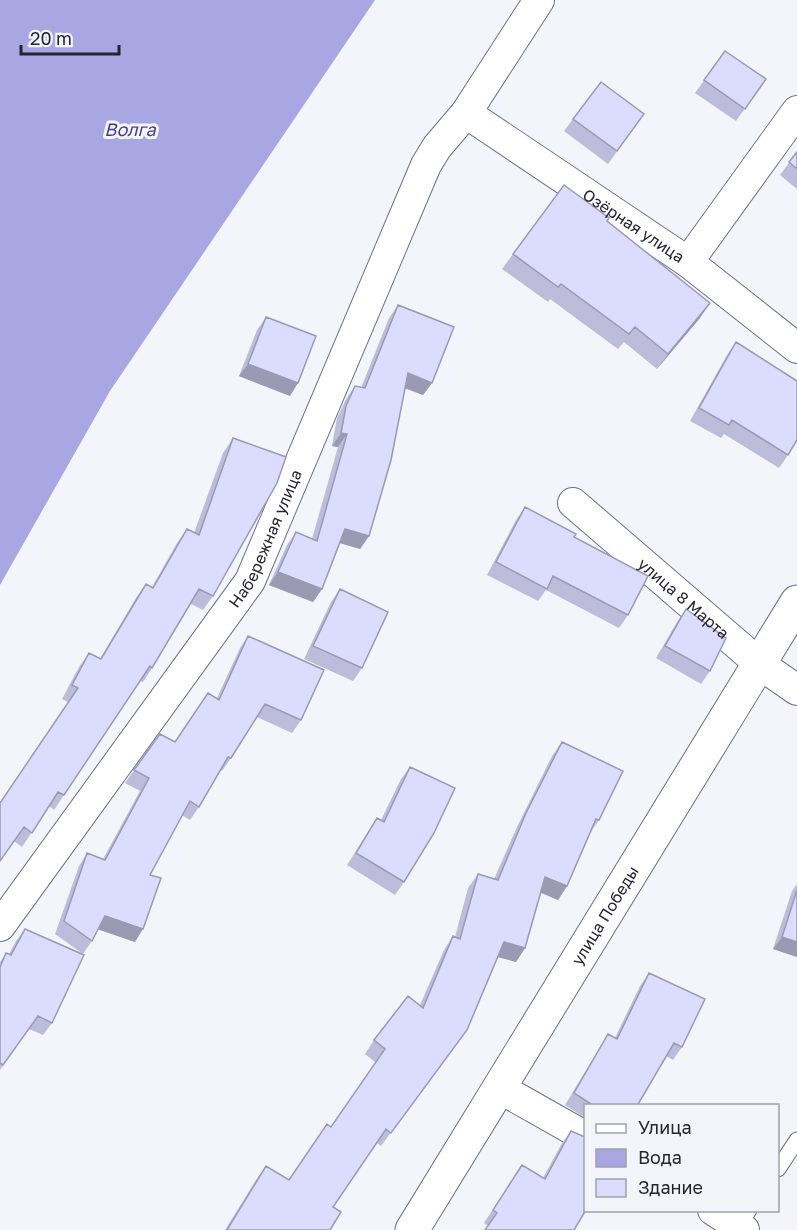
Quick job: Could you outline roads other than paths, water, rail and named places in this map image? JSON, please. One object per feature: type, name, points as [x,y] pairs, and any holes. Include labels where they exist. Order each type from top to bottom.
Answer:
[{"type":"main road","name":"улица Победы","points":[[412,1230],[761,665],[797,602]]},
{"type":"street","name":"Набережная улица","points":[[0,926],[250,581],[426,165],[437,147],[466,113],[539,0]]},
{"type":"street","points":[[688,262],[797,111]]},
{"type":"street","name":"Озёрная улица","points":[[466,113],[688,262],[797,348]]},
{"type":"street","name":"улица 8 Марта","points":[[573,503],[761,665],[797,690]]},
{"type":"street","points":[[501,1089],[584,1136]]},
{"type":"street","points":[[718,1212],[744,1222]]},
{"type":"lane","points":[[779,1165],[797,1140]]},
{"type":"water","name":"Волга","points":[[0,0],[375,0],[110,391],[0,585]]}]
